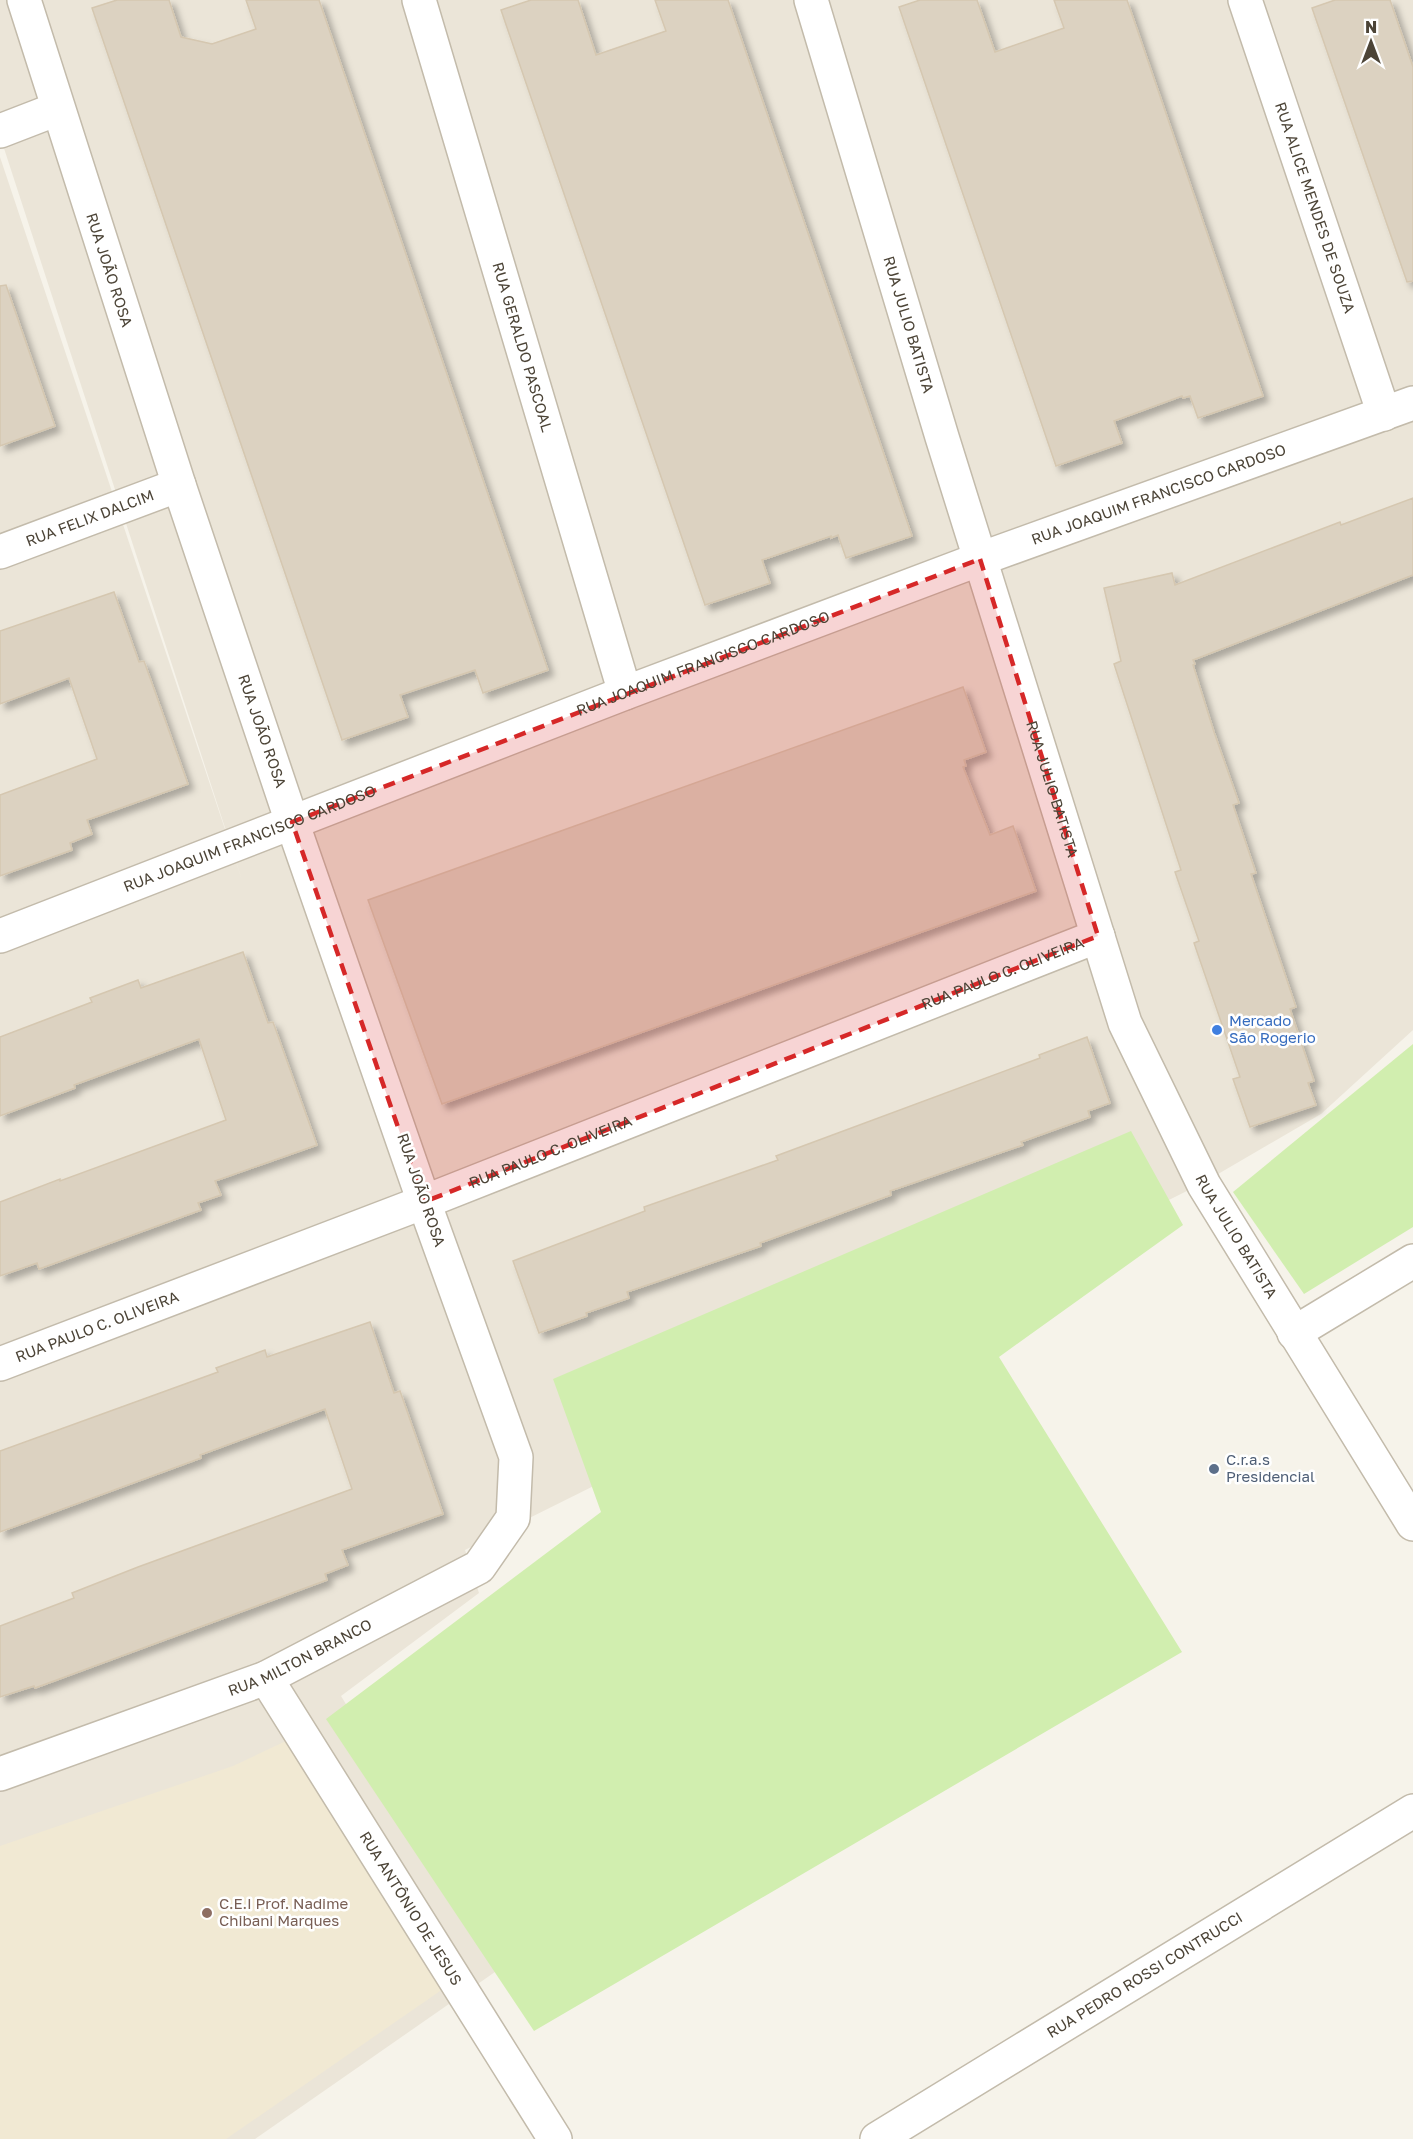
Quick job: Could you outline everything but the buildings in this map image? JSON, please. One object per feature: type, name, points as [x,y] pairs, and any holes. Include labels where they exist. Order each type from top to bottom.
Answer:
[{"type":"street","name":"RUA JOÃO ROSA","points":[[24,0],[179,486],[292,822],[424,1202],[516,1457]]},
{"type":"street","name":"RUA GERALDO PASCOAL","points":[[419,0],[625,693]]},
{"type":"street","name":"RUA JULIO BATISTA","points":[[811,0],[980,559],[1125,1023],[1204,1185],[1413,1524]]},
{"type":"street","name":"RUA ALICE MENDES DE SOUZA","points":[[1245,0],[1399,408]]},
{"type":"street","points":[[0,131],[57,109]]},
{"type":"street","name":"RUA JOAQUIM FRANCISCO CARDOSO","points":[[0,936],[625,693],[980,559],[1399,408]]},
{"type":"street","name":"RUA FELIX DALCIM","points":[[0,552],[179,486]]},
{"type":"street","name":"RUA PAULO C. OLIVEIRA","points":[[0,1364],[424,1202],[1098,936]]},
{"type":"street","points":[[1294,1333],[1413,1261]]},
{"type":"street","name":"RUA MILTON BRANCO","points":[[0,1774],[266,1678],[479,1567],[513,1518],[516,1457]]},
{"type":"street","name":"RUA ANTÔNIO DE JESUS","points":[[266,1678],[555,2139]]},
{"type":"street","name":"RUA PEDRO ROSSI CONTRUCCI","points":[[877,2139],[1413,1811]]},
{"type":"highlighted area","points":[[980,559],[1098,936],[424,1202],[292,822]]},
{"type":"shaded area","points":[[0,0],[1413,0],[1413,1030],[1321,1114],[1201,1184],[465,1550],[479,1593],[341,1696],[505,1965],[255,2139],[0,2139],[0,157],[242,880],[0,136]]},
{"type":"shaded area","name":"C.E.I Prof. Nadime Chibani Marques","points":[[301,1734],[456,1980],[226,2139],[0,2139],[0,1846],[233,1766]]},
{"type":"green space","points":[[1413,1044],[1413,1227],[1304,1294],[1233,1192]]},
{"type":"green space","points":[[1131,1131],[1183,1225],[999,1357],[1182,1652],[534,2031],[326,1719],[601,1512],[553,1379]]},
{"type":"place","name":"Mercado São Rogerio","points":[[1217,1030]]},
{"type":"place","name":"C.r.a.s Presidencial","points":[[1214,1469]]},
{"type":"place","name":"C.E.I Prof. Nadime Chibani Marques","points":[[207,1913]]}]
